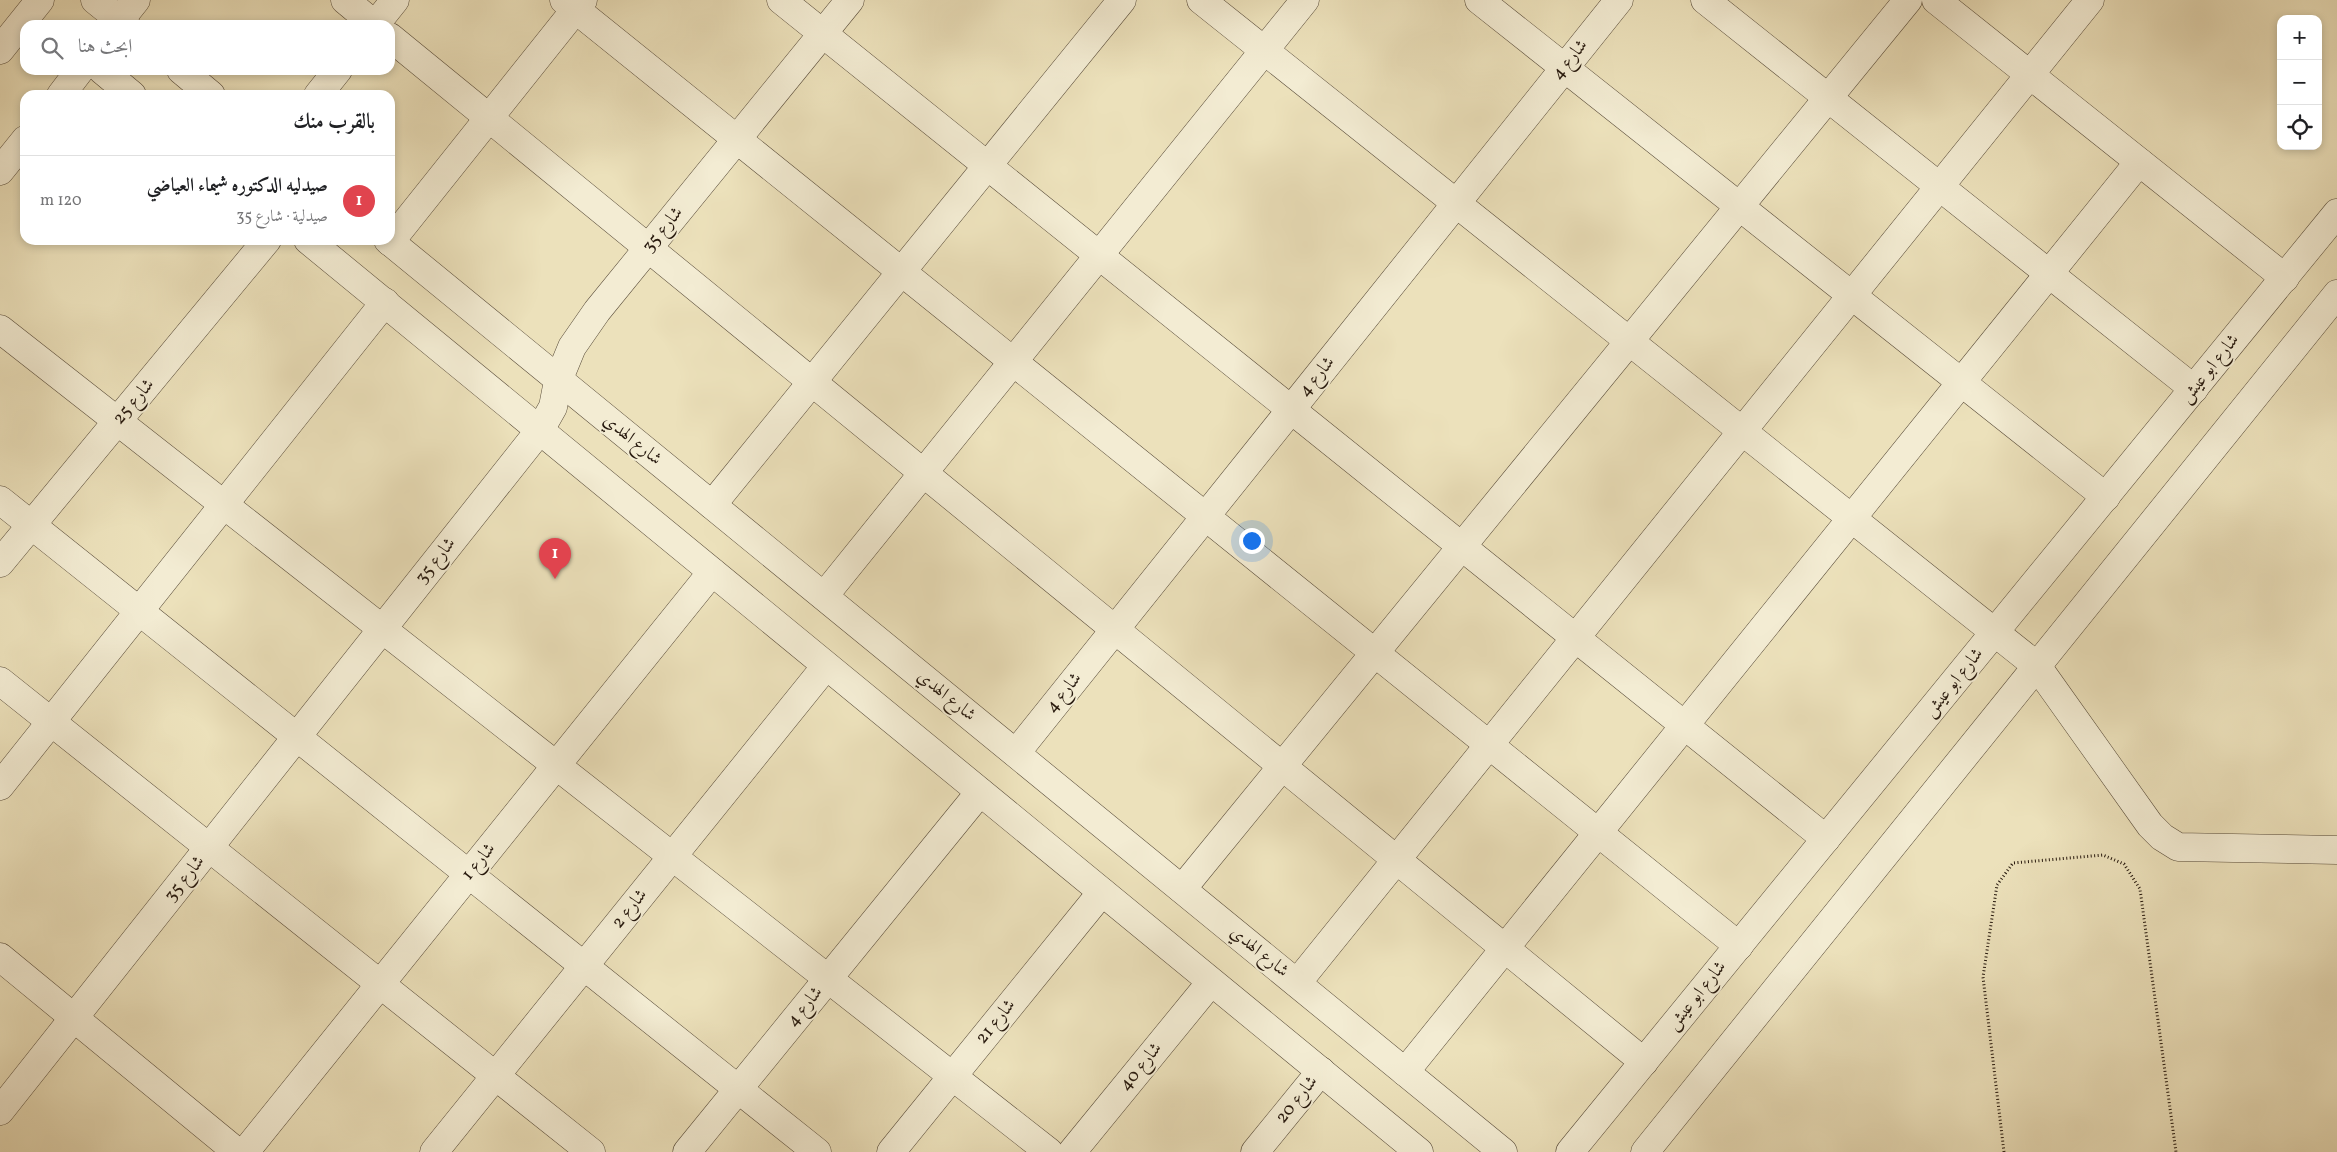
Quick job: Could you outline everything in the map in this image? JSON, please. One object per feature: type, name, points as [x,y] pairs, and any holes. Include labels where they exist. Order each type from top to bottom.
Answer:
[{"type":"street","points":[[96,0],[125,18]]},
{"type":"street","points":[[344,0],[369,20]]},
{"type":"street","points":[[379,20],[396,0]]},
{"type":"street","points":[[781,0],[1826,839]]},
{"type":"street","name":"شارع 35","points":[[0,1111],[540,430],[553,407],[558,381],[572,346],[597,311],[850,0]]},
{"type":"street","points":[[712,505],[1122,0]]},
{"type":"street","points":[[1201,0],[2037,666],[2124,790],[2162,838],[2178,847],[2337,850]]},
{"type":"street","points":[[824,596],[1305,0]]},
{"type":"street","points":[[1479,0],[2106,497]]},
{"type":"street","name":"شارع 4","points":[[1016,753],[1619,0]]},
{"type":"street","points":[[1705,0],[2194,389]]},
{"type":"street","points":[[1182,889],[1908,0]]},
{"type":"street","points":[[1936,0],[2285,278]]},
{"type":"street","points":[[1297,983],[2090,0]]},
{"type":"street","points":[[395,234],[489,118],[574,3],[737,139],[1739,946]]},
{"type":"street","points":[[25,20],[34,9]]},
{"type":"street","points":[[0,50],[20,26]]},
{"type":"street","points":[[395,41],[1644,1062]]},
{"type":"street","points":[[64,90],[76,75]]},
{"type":"street","points":[[108,75],[126,90]]},
{"type":"street","points":[[187,75],[205,90]]},
{"type":"street","points":[[322,90],[334,75]]},
{"type":"street","points":[[0,171],[20,146]]},
{"type":"street","points":[[1406,1072],[2139,162]]},
{"type":"street","name":"شارع ابو عيش","points":[[1570,1152],[2337,213]]},
{"type":"street","name":"شارع 25","points":[[0,563],[263,245]]},
{"type":"street","points":[[314,245],[1419,1152]]},
{"type":"street","name":"شارع الهدي","points":[[394,245],[1503,1152]]},
{"type":"street","points":[[1645,1152],[2337,294]]},
{"type":"street","points":[[0,786],[385,302]]},
{"type":"street","points":[[0,329],[1048,1152]]},
{"type":"street","points":[[0,500],[817,1152]]},
{"type":"street","name":"شارع 1","points":[[245,1152],[712,572]]},
{"type":"street","name":"شارع 2","points":[[434,1152],[826,666]]},
{"type":"street","points":[[0,681],[591,1152]]},
{"type":"street","name":"شارع 4","points":[[687,1152],[980,792]]},
{"type":"street","name":"شارع 21","points":[[891,1152],[1102,892]]},
{"type":"street","points":[[0,957],[237,1152]]},
{"type":"street","name":"شارع 40","points":[[1072,1152],[1211,982]]},
{"type":"street","name":"شارع 20","points":[[1255,1152],[1320,1071]]},
{"type":"path","points":[[2004,1152],[1983,977],[1997,885],[2014,863],[2103,855],[2124,864],[2140,890],[2176,1152]]},
{"type":"place","name":"صيدليه الدكتوره شيماء العياضي","points":[[555,579]]}]
